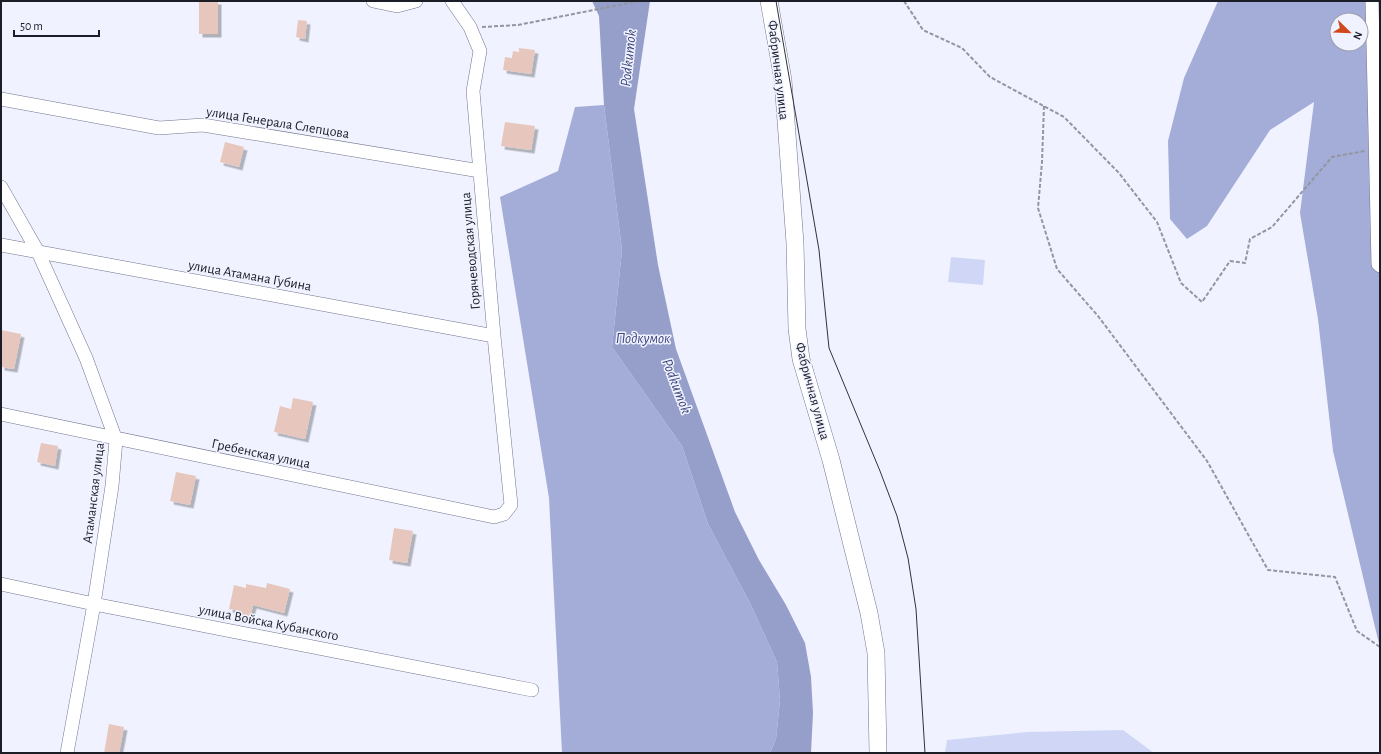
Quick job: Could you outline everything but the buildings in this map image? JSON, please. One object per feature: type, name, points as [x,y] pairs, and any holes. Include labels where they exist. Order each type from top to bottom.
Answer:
[{"type":"main road","name":"Фабричная улица","points":[[769,1],[783,80],[795,243],[797,329],[801,359],[831,460],[869,613],[876,653],[878,753]]},
{"type":"street","points":[[373,1],[397,6],[416,1]]},
{"type":"street","name":"Горячеводская улица","points":[[452,1],[470,27],[480,51],[473,91],[494,336],[511,505]]},
{"type":"street","points":[[1372,1],[1378,264],[1380,266]]},
{"type":"street","name":"улица Генерала Слепцова","points":[[1,99],[159,128],[203,125],[480,171]]},
{"type":"street","name":"Атаманская улица","points":[[1,187],[38,252],[86,358],[116,440],[112,486],[94,604],[66,753]]},
{"type":"street","name":"улица Атамана Губина","points":[[1,245],[494,336]]},
{"type":"street","name":"Гребенская улица","points":[[1,414],[116,440],[494,517],[504,514],[511,505]]},
{"type":"street","name":"улица Войска Кубанского","points":[[1,584],[94,604],[532,690]]},
{"type":"path","points":[[470,27],[518,25],[639,1]]},
{"type":"path","points":[[904,1],[923,30],[962,48],[990,77],[1064,117],[1118,173],[1157,222],[1181,283],[1202,302],[1230,261],[1245,262],[1250,239],[1272,227],[1332,157],[1376,150]]},
{"type":"path","points":[[1044,106],[1042,162],[1038,208],[1057,269],[1098,316],[1207,461],[1268,570],[1335,577],[1357,631],[1380,647]]},
{"type":"shaded area","points":[[1218,1],[1380,1],[1380,648],[1333,451],[1318,319],[1300,213],[1314,102],[1270,130],[1207,226],[1187,239],[1170,219],[1168,141],[1184,78]]},
{"type":"shaded area","points":[[604,105],[622,250],[612,347],[682,446],[708,524],[750,603],[777,662],[780,700],[776,739],[770,753],[562,753],[549,498],[500,197],[558,171],[575,107]]},
{"type":"shaded area","points":[[951,257],[985,260],[983,285],[948,282]]},
{"type":"shaded area","points":[[1123,730],[1154,753],[945,753],[947,740],[1027,732]]},
{"type":"water","name":"Подкумок","points":[[592,1],[650,1],[634,109],[658,265],[676,349],[735,512],[759,560],[786,605],[805,643],[811,677],[813,713],[811,753],[770,753],[776,739],[780,700],[777,662],[750,603],[708,524],[682,446],[612,347],[622,250],[604,105],[599,16]]},
{"type":"tram line","points":[[776,1],[819,250],[829,348],[897,516],[908,558],[916,609],[925,753]]},
{"type":"water label","name":"Podkumok","points":[[628,58]]},
{"type":"water label","name":"Podkumok","points":[[677,386]]}]
